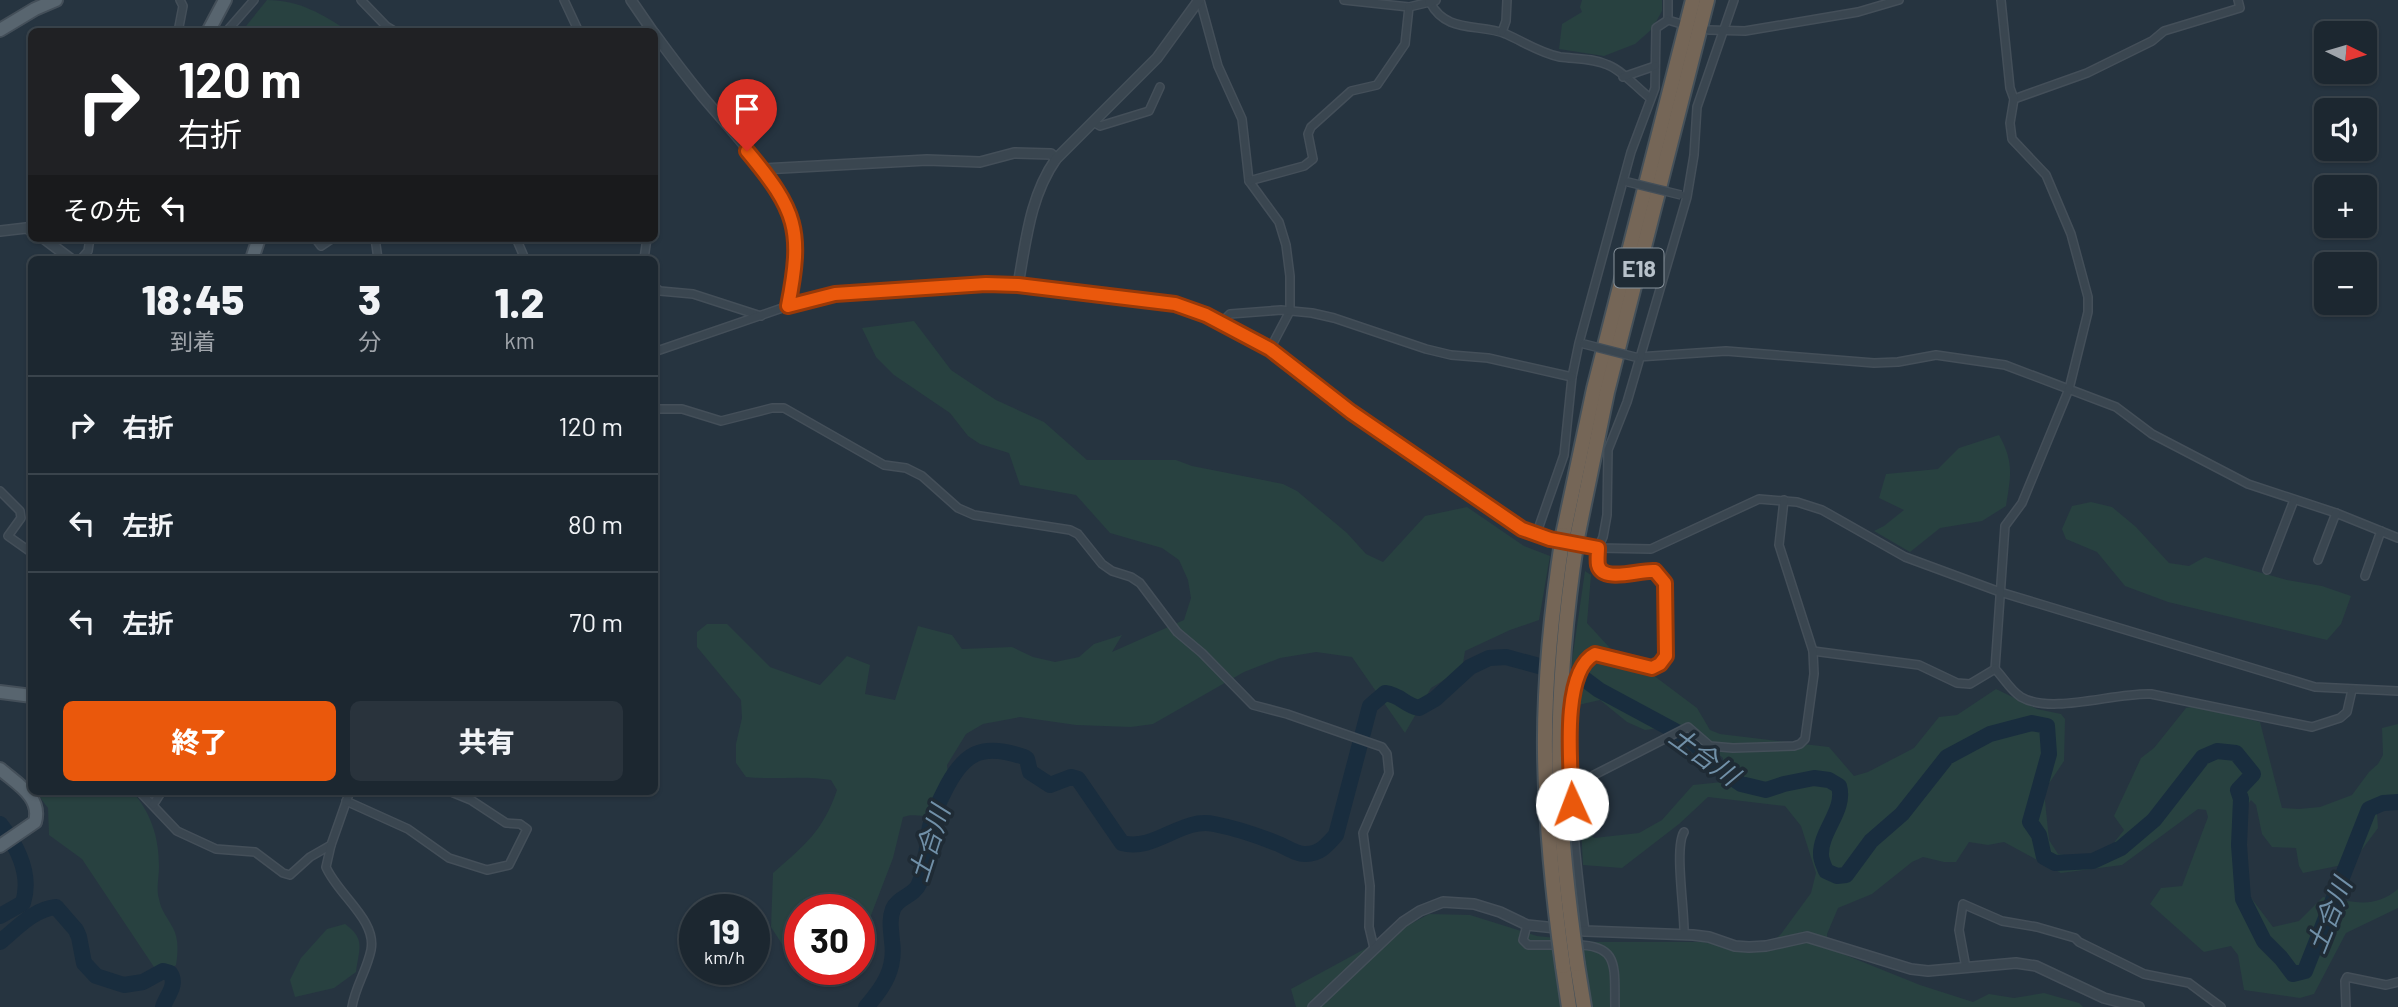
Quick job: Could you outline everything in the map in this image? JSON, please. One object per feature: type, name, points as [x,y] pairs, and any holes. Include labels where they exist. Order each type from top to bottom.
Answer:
[{"type":"highway","name":"E18","points":[[1569,1007],[1570,965],[1559,750],[1570,536],[1594,389],[1693,0]]},
{"type":"highway","name":"E18","points":[[1570,536],[1707,0]]},
{"type":"highway","name":"E18","points":[[1570,965],[1584,1007]]},
{"type":"main road","points":[[0,30],[35,9],[57,0]]},
{"type":"main road","points":[[210,28],[225,0]]},
{"type":"main road","points":[[0,692],[28,696]]},
{"type":"main road","points":[[0,769],[28,794]]},
{"type":"main road","points":[[8,841],[35,822],[37,807],[30,795]]},
{"type":"street","points":[[179,28],[183,6],[180,0]]},
{"type":"street","points":[[230,28],[254,0]]},
{"type":"street","points":[[360,0],[389,28]]},
{"type":"street","points":[[564,0],[577,28]]},
{"type":"street","points":[[631,0],[651,28]]},
{"type":"street","points":[[1018,285],[1035,197],[1041,182],[1056,159],[1157,58],[1199,0]]},
{"type":"street","points":[[1199,0],[1218,66],[1241,119],[1249,181],[1279,222],[1286,245],[1290,276],[1290,311],[1270,349]]},
{"type":"street","points":[[1344,0],[1409,7],[1432,1],[1434,11],[1446,20],[1467,28],[1502,32],[1546,53],[1593,60],[1610,66],[1650,98]]},
{"type":"street","points":[[1502,32],[1506,21],[1507,0]]},
{"type":"street","points":[[1668,0],[1668,20]]},
{"type":"street","points":[[1585,931],[1572,804],[1572,695],[1583,663],[1595,654],[1604,654],[1652,668],[1660,664],[1668,650],[1665,583],[1661,577],[1655,571],[1646,570],[1620,576],[1602,571],[1598,565],[1598,548],[1607,515],[1608,450],[1627,402],[1684,196],[1694,155],[1697,107],[1734,0]]},
{"type":"street","points":[[1709,30],[1745,31],[1858,12],[1899,0]]},
{"type":"street","points":[[2001,0],[2014,99],[2010,123],[2012,139],[2046,176],[2071,234],[2088,297],[2088,312],[2069,389],[2022,503],[2004,526],[1995,669],[2013,691],[2032,701],[2063,704],[2136,693],[2151,694],[2312,727],[2340,718],[2347,712],[2352,690]]},
{"type":"street","points":[[2014,99],[2087,73],[2152,41],[2164,31],[2240,8],[2238,0]]},
{"type":"street","points":[[1249,181],[1304,166],[1313,159],[1308,134],[1311,127],[1351,91],[1377,85],[1405,44],[1409,7]]},
{"type":"street","points":[[1536,535],[1564,455],[1572,377],[1625,181],[1655,88],[1656,27],[1668,20],[1678,23]]},
{"type":"street","points":[[658,38],[686,77],[763,169],[787,206],[796,237],[796,265],[788,306]]},
{"type":"street","points":[[1623,76],[1655,66]]},
{"type":"street","points":[[1093,122],[1100,126],[1149,111],[1160,87]]},
{"type":"street","points":[[763,169],[927,160],[980,162],[1014,153],[1051,154],[1056,159]]},
{"type":"street","points":[[1625,181],[1684,196]]},
{"type":"street","points":[[0,231],[28,229]]},
{"type":"street","points":[[48,242],[67,256]]},
{"type":"street","points":[[658,351],[788,306],[835,294],[986,284],[1018,285],[1175,304],[1222,323],[1270,349],[1351,412],[1501,516],[1536,535],[1598,548],[1651,548],[1759,499],[1784,500],[1822,510],[1905,557],[2000,592],[2315,687],[2398,691]]},
{"type":"street","points":[[658,290],[693,294],[762,316]]},
{"type":"street","points":[[1222,323],[1230,314],[1290,311],[1334,318],[1395,340],[1451,355],[1488,359],[1572,377]]},
{"type":"street","points":[[1582,344],[1638,357],[1726,351],[1874,363],[1936,355],[2005,365],[2116,407],[2152,434],[2248,484],[2336,513],[2398,538]]},
{"type":"street","points":[[658,409],[682,409],[721,421],[772,408],[783,408],[884,465],[906,468],[922,476],[958,508],[974,515],[1070,530],[1078,534],[1102,564],[1140,583],[1177,632],[1202,653],[1253,705],[1382,747],[1387,754],[1389,773],[1363,833],[1370,887],[1369,928],[1374,948]]},
{"type":"street","points":[[0,491],[20,511],[21,518],[8,536],[28,550]]},
{"type":"street","points":[[1572,804],[1594,775],[1688,727],[1710,746],[1733,748],[1800,744],[1805,739],[1814,674],[1813,651],[1779,545],[1784,500]]},
{"type":"street","points":[[2267,570],[2294,500]]},
{"type":"street","points":[[2318,560],[2336,513]]},
{"type":"street","points":[[2365,576],[2381,531]]},
{"type":"street","points":[[1813,651],[1919,664],[1957,683],[1970,684],[1995,669]]},
{"type":"street","points":[[143,795],[177,831],[216,849],[255,852],[290,876],[310,857],[331,845]]},
{"type":"street","points":[[153,805],[159,795]]},
{"type":"street","points":[[349,795],[326,867],[372,933],[371,950],[352,1007]]},
{"type":"street","points":[[346,802],[408,829],[449,858],[487,870],[509,865],[527,829],[520,824],[506,823],[459,795]]},
{"type":"street","points":[[1684,832],[1680,838],[1679,864],[1683,886],[1684,935]]},
{"type":"street","points":[[1313,1007],[1403,922],[1420,911],[1443,902],[1474,904],[1500,912],[1527,925],[1585,931],[1709,937],[1735,946],[1766,946],[1807,937],[1910,969],[1928,971],[2016,963],[2036,966],[2104,998],[2139,1007]]},
{"type":"street","points":[[1966,968],[1959,930],[1963,904],[2002,921],[2075,938],[2078,942],[2144,974],[2189,983],[2221,1007]]},
{"type":"street","points":[[1527,925],[1523,940],[1528,945],[1590,944],[1600,947],[1609,955],[1615,972],[1615,1007]]},
{"type":"street","points":[[2346,1007],[2347,977],[2386,985],[2398,982]]},
{"type":"green space","points":[[267,0],[300,5],[343,28],[244,28]]},
{"type":"green space","points":[[1582,0],[1662,0],[1662,11],[1652,29],[1635,44],[1604,56],[1559,49],[1562,24],[1582,12]]},
{"type":"green space","points":[[914,321],[951,370],[996,400],[1044,422],[1087,460],[1176,460],[1192,466],[1283,484],[1297,491],[1347,533],[1366,554],[1383,562],[1425,516],[1467,507],[1524,546],[1550,556],[1539,620],[1465,651],[1462,669],[1431,688],[1405,733],[1352,657],[1316,652],[1280,658],[1244,672],[1153,724],[1131,727],[1076,725],[1020,717],[983,724],[966,734],[947,765],[950,797],[942,814],[903,817],[893,858],[875,905],[875,894],[784,894],[784,947],[771,927],[773,873],[795,854],[819,827],[837,790],[831,780],[746,777],[736,763],[736,744],[742,718],[741,700],[697,647],[697,632],[707,624],[727,624],[770,667],[820,685],[847,656],[870,665],[865,694],[895,700],[918,626],[952,635],[962,649],[1012,647],[1033,657],[1055,662],[1079,657],[1094,644],[1122,635],[1112,652],[1184,620],[1191,598],[1188,580],[1179,560],[1162,548],[1110,533],[1076,495],[1020,485],[1009,453],[980,444],[968,436],[950,413],[894,375],[876,357],[862,328]]},
{"type":"green space","points":[[1999,435],[2010,469],[2006,506],[1982,521],[1940,528],[1910,552],[1874,531],[1904,510],[1879,498],[1886,474],[1938,469],[1959,448]]},
{"type":"green space","points":[[2091,502],[2112,507],[2136,527],[2169,563],[2189,566],[2205,557],[2287,580],[2322,586],[2351,596],[2341,624],[2327,640],[2168,602],[2125,586],[2097,552],[2066,539],[2062,529],[2072,506]]},
{"type":"green space","points":[[1585,571],[1591,575],[1587,623],[1630,670],[1653,675],[1697,708],[1710,730],[1720,734],[1829,747],[1854,776],[1868,772],[1914,748],[1939,717],[1957,715],[1996,689],[2037,709],[2061,714],[2065,719],[2064,761],[2044,791],[2049,840],[2058,854],[2079,857],[2109,849],[2124,830],[2114,816],[2141,758],[2154,748],[2186,708],[2195,706],[2260,722],[2282,808],[2320,807],[2352,795],[2383,755],[2382,728],[2398,724],[2398,797],[2377,813],[2378,828],[2352,863],[2303,873],[2296,848],[2272,847],[2262,834],[2256,805],[2251,800],[2247,806],[2246,891],[2273,927],[2299,921],[2323,897],[2371,902],[2389,896],[2398,889],[2398,908],[2346,933],[2314,994],[2300,998],[2244,990],[2238,955],[2231,946],[2204,952],[2150,904],[2161,888],[2182,886],[2208,817],[2206,810],[2198,809],[2122,865],[2061,873],[2004,842],[1988,845],[1969,842],[1956,862],[1923,857],[1912,862],[1872,894],[1838,908],[1827,934],[1828,948],[1920,985],[1973,1002],[1989,994],[2014,998],[2044,993],[2079,1003],[2083,1007],[1296,1007],[1291,989],[1429,914],[1470,915],[1537,936],[1596,942],[1703,942],[1763,951],[1781,934],[1811,893],[1816,873],[1801,826],[1785,806],[1708,797],[1679,824],[1622,868],[1583,865],[1581,827],[1594,838],[1639,833],[1662,820],[1693,785],[1722,782],[1723,758],[1680,725],[1645,730],[1627,722],[1600,700],[1578,705],[1568,688]]},
{"type":"green space","points":[[38,795],[136,795],[139,799],[155,835],[159,855],[158,895],[161,907],[175,932],[177,942],[176,965],[166,973],[154,967],[82,859],[49,835],[48,808]]},
{"type":"green space","points":[[345,924],[352,929],[360,945],[356,972],[334,988],[295,997],[290,980],[301,958],[327,929]]},
{"type":"waterway","name":"土合川","points":[[866,1007],[883,984],[890,968],[893,951],[891,925],[895,905],[914,891],[922,878],[930,827],[937,806],[958,768],[975,754],[996,751],[1024,757],[1030,772],[1050,785],[1071,777],[1078,779],[1122,843],[1146,843],[1190,825],[1202,823],[1238,830],[1302,854],[1311,854],[1323,848],[1336,835],[1370,706],[1385,693],[1419,708],[1435,699],[1470,667],[1489,658],[1506,657],[1583,678],[1599,690],[1690,739],[1719,769],[1741,784],[1766,790],[1814,778],[1829,780],[1839,786],[1839,804],[1824,837],[1821,855],[1826,871],[1837,876],[1846,875],[1871,841],[1902,814],[1947,757],[1990,734],[2032,723],[2047,726],[2049,754],[2030,822],[2039,835],[2044,857],[2055,863],[2093,861],[2121,848],[2154,820],[2203,757],[2217,751],[2236,753],[2253,774],[2238,790],[2241,799],[2239,845],[2243,899],[2264,941],[2293,974],[2305,971],[2369,809],[2383,803],[2398,802]]},
{"type":"waterway","name":"土合川","points":[[0,824],[18,851],[26,882],[23,903],[0,916]]},
{"type":"waterway","name":"土合川","points":[[0,942],[33,915],[56,907],[76,930],[84,963],[96,976],[124,985],[143,982],[163,971],[170,973],[173,982],[163,1007]]},
{"type":"route","points":[[747,151],[763,169],[787,206],[796,237],[796,265],[788,306],[835,294],[986,284],[1018,285],[1175,304],[1206,315],[1270,349],[1351,412],[1522,529],[1550,539],[1598,548],[1598,565],[1602,571],[1611,575],[1655,571],[1665,583],[1666,656],[1660,664],[1652,668],[1604,654],[1588,657],[1583,663],[1572,695],[1570,714],[1572,804]]}]
